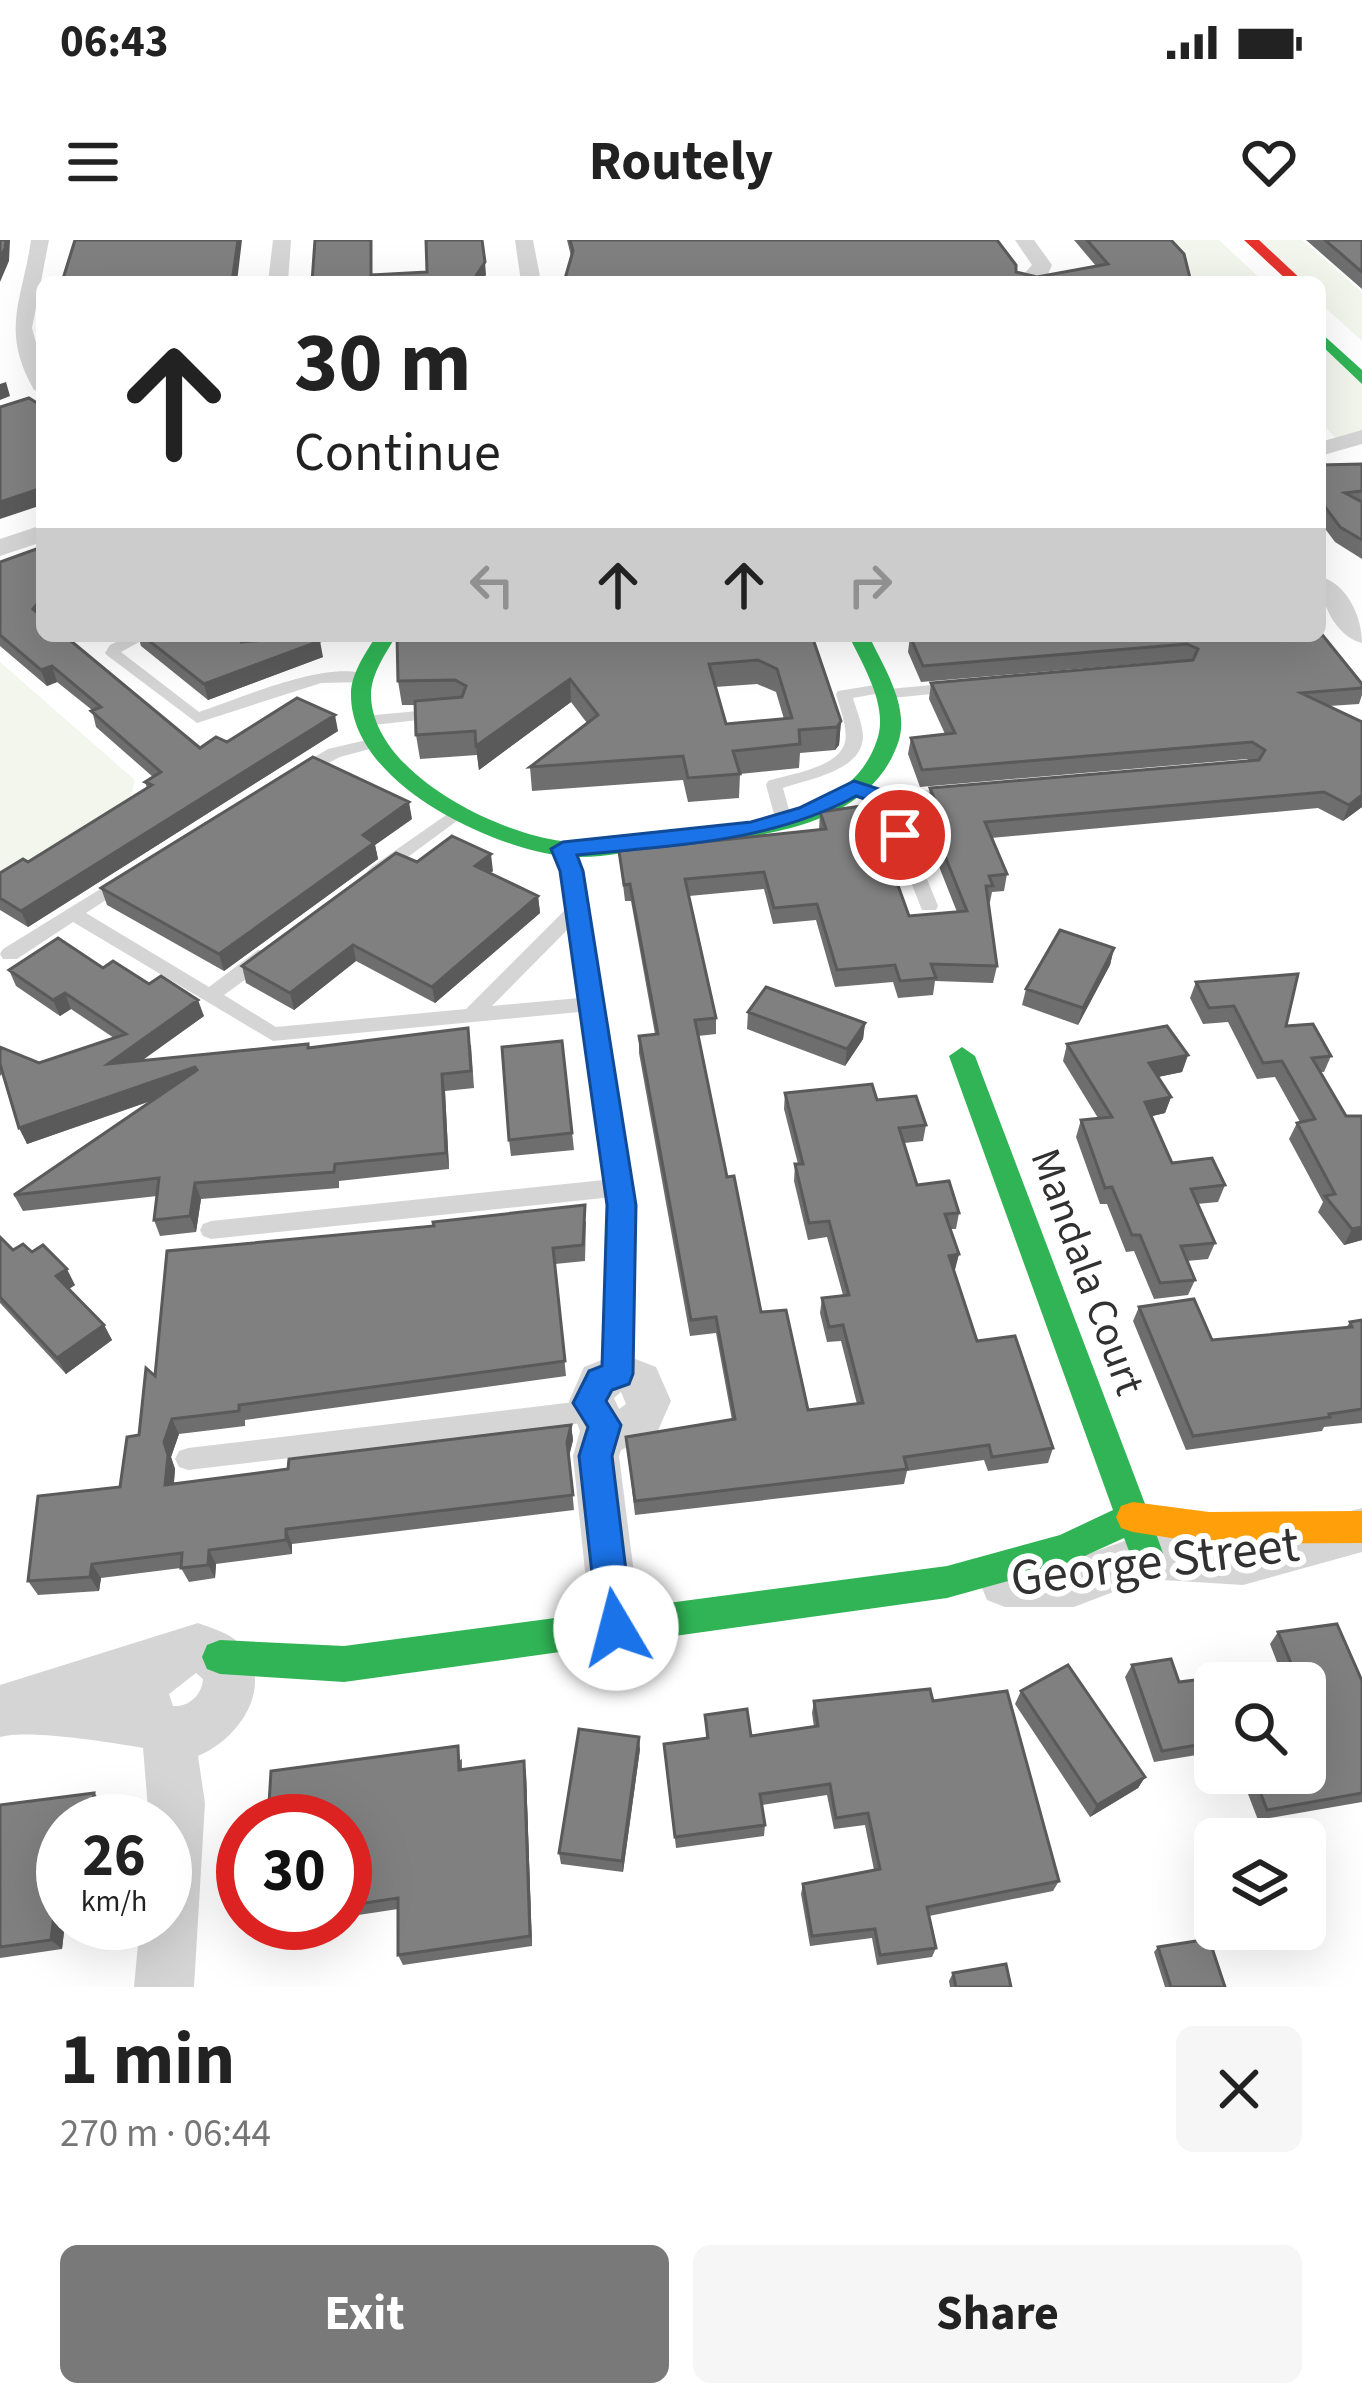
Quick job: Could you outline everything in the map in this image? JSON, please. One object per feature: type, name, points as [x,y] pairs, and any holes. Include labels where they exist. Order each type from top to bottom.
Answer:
[{"type":"main road","points":[[1251,240],[1290,276]]},
{"type":"main road","points":[[1222,242],[1258,276]]},
{"type":"main road","points":[[1326,308],[1362,341]]},
{"type":"main road","points":[[1326,342],[1362,379]]},
{"type":"main road","points":[[383,642],[363,677],[359,700],[369,732],[413,784],[511,835],[563,849],[731,832],[783,821],[854,788],[876,764],[889,736],[882,691],[862,642]]},
{"type":"main road","points":[[563,849],[570,860],[619,1187],[623,1248],[605,1403]]},
{"type":"main road","name":"Mandala Court","points":[[962,1056],[1140,1536]]},
{"type":"main road","name":"George Street","points":[[220,1657],[344,1664],[947,1582]]},
{"type":"street","points":[[36,389],[7,315],[34,268],[40,240]]},
{"type":"street","points":[[279,276],[282,240]]},
{"type":"street","points":[[524,240],[530,276]]},
{"type":"street","points":[[1024,240],[1042,265],[1037,276]]},
{"type":"street","points":[[1326,450],[1359,447]]},
{"type":"street","points":[[0,548],[36,534]]},
{"type":"street","points":[[1326,591],[1362,635]]},
{"type":"street","points":[[605,1403],[596,1456],[616,1628]]},
{"type":"street","name":"George Street","points":[[947,1582],[1074,1583],[1140,1536],[1244,1562],[1362,1529]]},
{"type":"street","points":[[164,1987],[186,1722],[230,1689],[220,1657],[198,1648],[184,1649],[160,1663],[142,1699],[186,1722]]},
{"type":"street","name":"George Street","points":[[6,1710],[160,1663]]},
{"type":"street","name":"George Street","points":[[6,1710],[186,1722],[344,1664]]},
{"type":"lane","points":[[128,642],[113,653],[197,718],[320,678],[363,677]]},
{"type":"lane","points":[[783,821],[773,785],[843,759],[855,739],[844,694],[976,686]]},
{"type":"lane","points":[[270,787],[369,732],[458,712]]},
{"type":"lane","points":[[854,788],[886,799],[976,791]]},
{"type":"lane","points":[[886,799],[929,906]]},
{"type":"lane","points":[[364,881],[459,811]]},
{"type":"lane","points":[[10,954],[132,875]]},
{"type":"lane","points":[[472,1016],[577,909]]},
{"type":"lane","points":[[73,914],[212,994],[266,1031],[281,1034],[592,1004]]},
{"type":"lane","points":[[212,994],[288,938]]},
{"type":"lane","points":[[212,1230],[619,1187]]},
{"type":"lane","points":[[188,1460],[605,1403]]},
{"type":"shaded area","points":[[1166,240],[1219,240],[1258,276],[1186,276]]},
{"type":"shaded area","points":[[1252,240],[1302,240],[1362,292],[1362,341],[1326,308],[1326,276],[1291,276]]},
{"type":"shaded area","points":[[1326,342],[1362,379],[1362,437],[1341,444],[1326,428]]},
{"type":"shaded area","points":[[0,662],[135,780],[130,799],[0,881]]},
{"type":"building","points":[[75,240],[238,240],[233,276],[64,276]]},
{"type":"building","points":[[315,240],[371,240],[371,275],[427,272],[426,240],[482,240],[485,262],[476,276],[312,276]]},
{"type":"building","points":[[570,240],[997,240],[1016,272],[1033,276],[566,276],[573,251]]},
{"type":"building","points":[[1087,240],[1171,240],[1184,254],[1190,276],[1042,276],[1108,264]]},
{"type":"building","points":[[1325,240],[1362,240],[1362,272]]},
{"type":"building","points":[[29,398],[36,402],[36,490],[0,502],[0,407]]},
{"type":"building","points":[[1362,464],[1362,491],[1345,493],[1362,502],[1362,540],[1340,527],[1326,508],[1326,465]]},
{"type":"building","points":[[36,549],[36,642],[72,642],[200,748],[216,737],[227,742],[297,698],[335,715],[21,911],[0,898],[0,873],[23,859],[28,862],[152,785],[145,782],[161,772],[91,711],[101,707],[52,666],[41,670],[0,635],[0,562]]},
{"type":"building","points":[[1326,639],[1362,688],[1301,693],[1362,722],[1362,795],[1349,805],[1324,792],[985,822],[1007,874],[989,876],[993,886],[986,886],[997,966],[931,964],[936,978],[900,981],[895,965],[837,970],[817,904],[774,908],[764,872],[685,879],[716,1018],[695,1020],[727,1177],[734,1176],[761,1312],[786,1310],[808,1410],[863,1403],[843,1325],[829,1327],[822,1298],[849,1295],[829,1221],[809,1223],[795,1164],[803,1164],[785,1093],[872,1084],[877,1100],[916,1096],[926,1125],[899,1128],[917,1185],[949,1181],[959,1213],[945,1214],[959,1254],[949,1256],[977,1341],[1015,1336],[1053,1448],[992,1457],[989,1445],[904,1457],[907,1469],[635,1501],[626,1437],[735,1419],[716,1317],[691,1320],[639,1036],[658,1034],[630,884],[624,885],[619,851],[826,829],[820,812],[869,805],[909,916],[967,911],[924,804],[936,803],[930,788],[1259,760],[1265,750],[1252,742],[922,770],[911,738],[955,733],[931,683],[1193,660],[1198,649],[1187,644],[923,666],[913,642]]},
{"type":"building","points":[[151,642],[317,642],[204,684]]},
{"type":"building","points":[[397,642],[814,642],[841,721],[837,727],[799,730],[800,744],[733,751],[740,774],[688,778],[683,756],[530,767],[598,715],[570,679],[476,746],[475,731],[416,735],[415,701],[462,697],[466,686],[455,680],[398,681]],"holes":[[[758,660],[777,669],[792,718],[726,724],[709,664]]]},
{"type":"building","points":[[313,757],[409,802],[363,835],[374,843],[219,954],[101,888]]},
{"type":"building","points":[[452,836],[491,854],[475,866],[538,896],[432,987],[353,945],[290,993],[242,966],[396,853],[417,862]]},
{"type":"building","points":[[1060,930],[1114,948],[1083,1008],[1026,989]]},
{"type":"building","points":[[58,938],[103,968],[113,961],[149,984],[161,976],[198,1000],[108,1064],[308,1044],[308,1048],[468,1028],[471,1071],[442,1074],[446,1153],[335,1164],[334,1172],[195,1183],[190,1216],[154,1220],[159,1178],[14,1195],[197,1070],[19,1128],[0,1064],[0,1047],[39,1063],[126,1034],[65,993],[53,1000],[9,970]]},
{"type":"building","points":[[1298,974],[1286,1026],[1313,1024],[1331,1056],[1312,1058],[1346,1116],[1362,1116],[1362,1227],[1352,1229],[1325,1196],[1335,1194],[1297,1123],[1315,1119],[1282,1061],[1263,1063],[1234,1006],[1209,1008],[1196,982]]},
{"type":"building","points":[[766,987],[865,1023],[847,1049],[748,1012]]},
{"type":"building","points":[[1167,1026],[1188,1055],[1149,1063],[1171,1097],[1145,1102],[1172,1163],[1212,1158],[1225,1185],[1191,1189],[1215,1243],[1181,1246],[1195,1280],[1160,1283],[1140,1235],[1132,1235],[1112,1187],[1105,1188],[1081,1120],[1112,1117],[1067,1044]]},
{"type":"building","points":[[562,1041],[572,1133],[509,1140],[502,1047]]},
{"type":"building","points":[[585,1205],[583,1245],[553,1248],[565,1361],[239,1405],[239,1411],[172,1419],[164,1442],[168,1455],[165,1485],[288,1469],[289,1459],[571,1425],[567,1442],[573,1495],[286,1529],[286,1540],[209,1550],[208,1565],[181,1568],[182,1553],[92,1564],[90,1577],[28,1581],[38,1496],[120,1487],[127,1437],[139,1435],[146,1368],[155,1376],[167,1251],[434,1226],[433,1222]]},
{"type":"building","points":[[0,1237],[13,1250],[23,1244],[32,1252],[43,1245],[67,1269],[56,1276],[104,1325],[57,1358],[0,1297]]},
{"type":"building","points":[[1194,1299],[1212,1340],[1352,1327],[1350,1322],[1362,1320],[1362,1409],[1193,1436],[1139,1307]]},
{"type":"building","points":[[1337,1624],[1362,1681],[1362,1793],[1267,1810],[1261,1794],[1326,1794],[1326,1662],[1290,1662],[1278,1632]]},
{"type":"building","points":[[1171,1659],[1179,1682],[1194,1680],[1194,1746],[1162,1751],[1132,1665]]},
{"type":"building","points":[[1068,1665],[1145,1777],[1097,1805],[1021,1691]]},
{"type":"building","points":[[930,1689],[933,1701],[1007,1691],[1059,1881],[927,1907],[936,1948],[880,1955],[875,1929],[812,1936],[803,1884],[880,1869],[868,1813],[836,1818],[830,1784],[760,1794],[765,1825],[675,1837],[664,1744],[708,1738],[705,1715],[747,1709],[751,1736],[818,1726],[814,1701]]},
{"type":"building","points":[[579,1729],[639,1737],[622,1861],[559,1853]]},
{"type":"building","points":[[458,1746],[459,1770],[524,1761],[530,1936],[398,1955],[398,1898],[372,1902],[372,1794],[270,1794],[271,1771]]},
{"type":"building","points":[[36,1800],[36,1942],[0,1947],[0,1805]]},
{"type":"building","points":[[1194,1941],[1194,1950],[1213,1950],[1225,1987],[1171,1987],[1158,1947]]},
{"type":"building","points":[[1006,1964],[1011,1987],[956,1987],[953,1973]]},
{"type":"traffic: fast","points":[[1326,342],[1362,379]]},
{"type":"traffic: fast","points":[[383,642],[361,694],[365,722],[380,749],[403,774],[433,797],[499,831],[530,842],[582,850],[755,829],[823,809],[851,792],[873,770],[890,727],[882,686],[862,642]]},
{"type":"traffic: fast","points":[[962,1056],[1146,1553]]},
{"type":"traffic: fast","points":[[220,1657],[344,1664],[947,1582],[1065,1549],[1133,1517]]},
{"type":"traffic: slow","points":[[1133,1517],[1209,1528],[1362,1527]]},
{"type":"traffic: jam","points":[[1251,240],[1290,276]]},
{"type":"traffic: jam","points":[[563,849],[572,871],[621,1205],[618,1374]]},
{"type":"route","points":[[616,1628],[596,1456],[605,1425],[596,1419],[589,1403],[594,1387],[618,1374],[621,1205],[572,871],[563,849],[752,829],[807,813],[854,788],[886,799],[900,835]]}]
